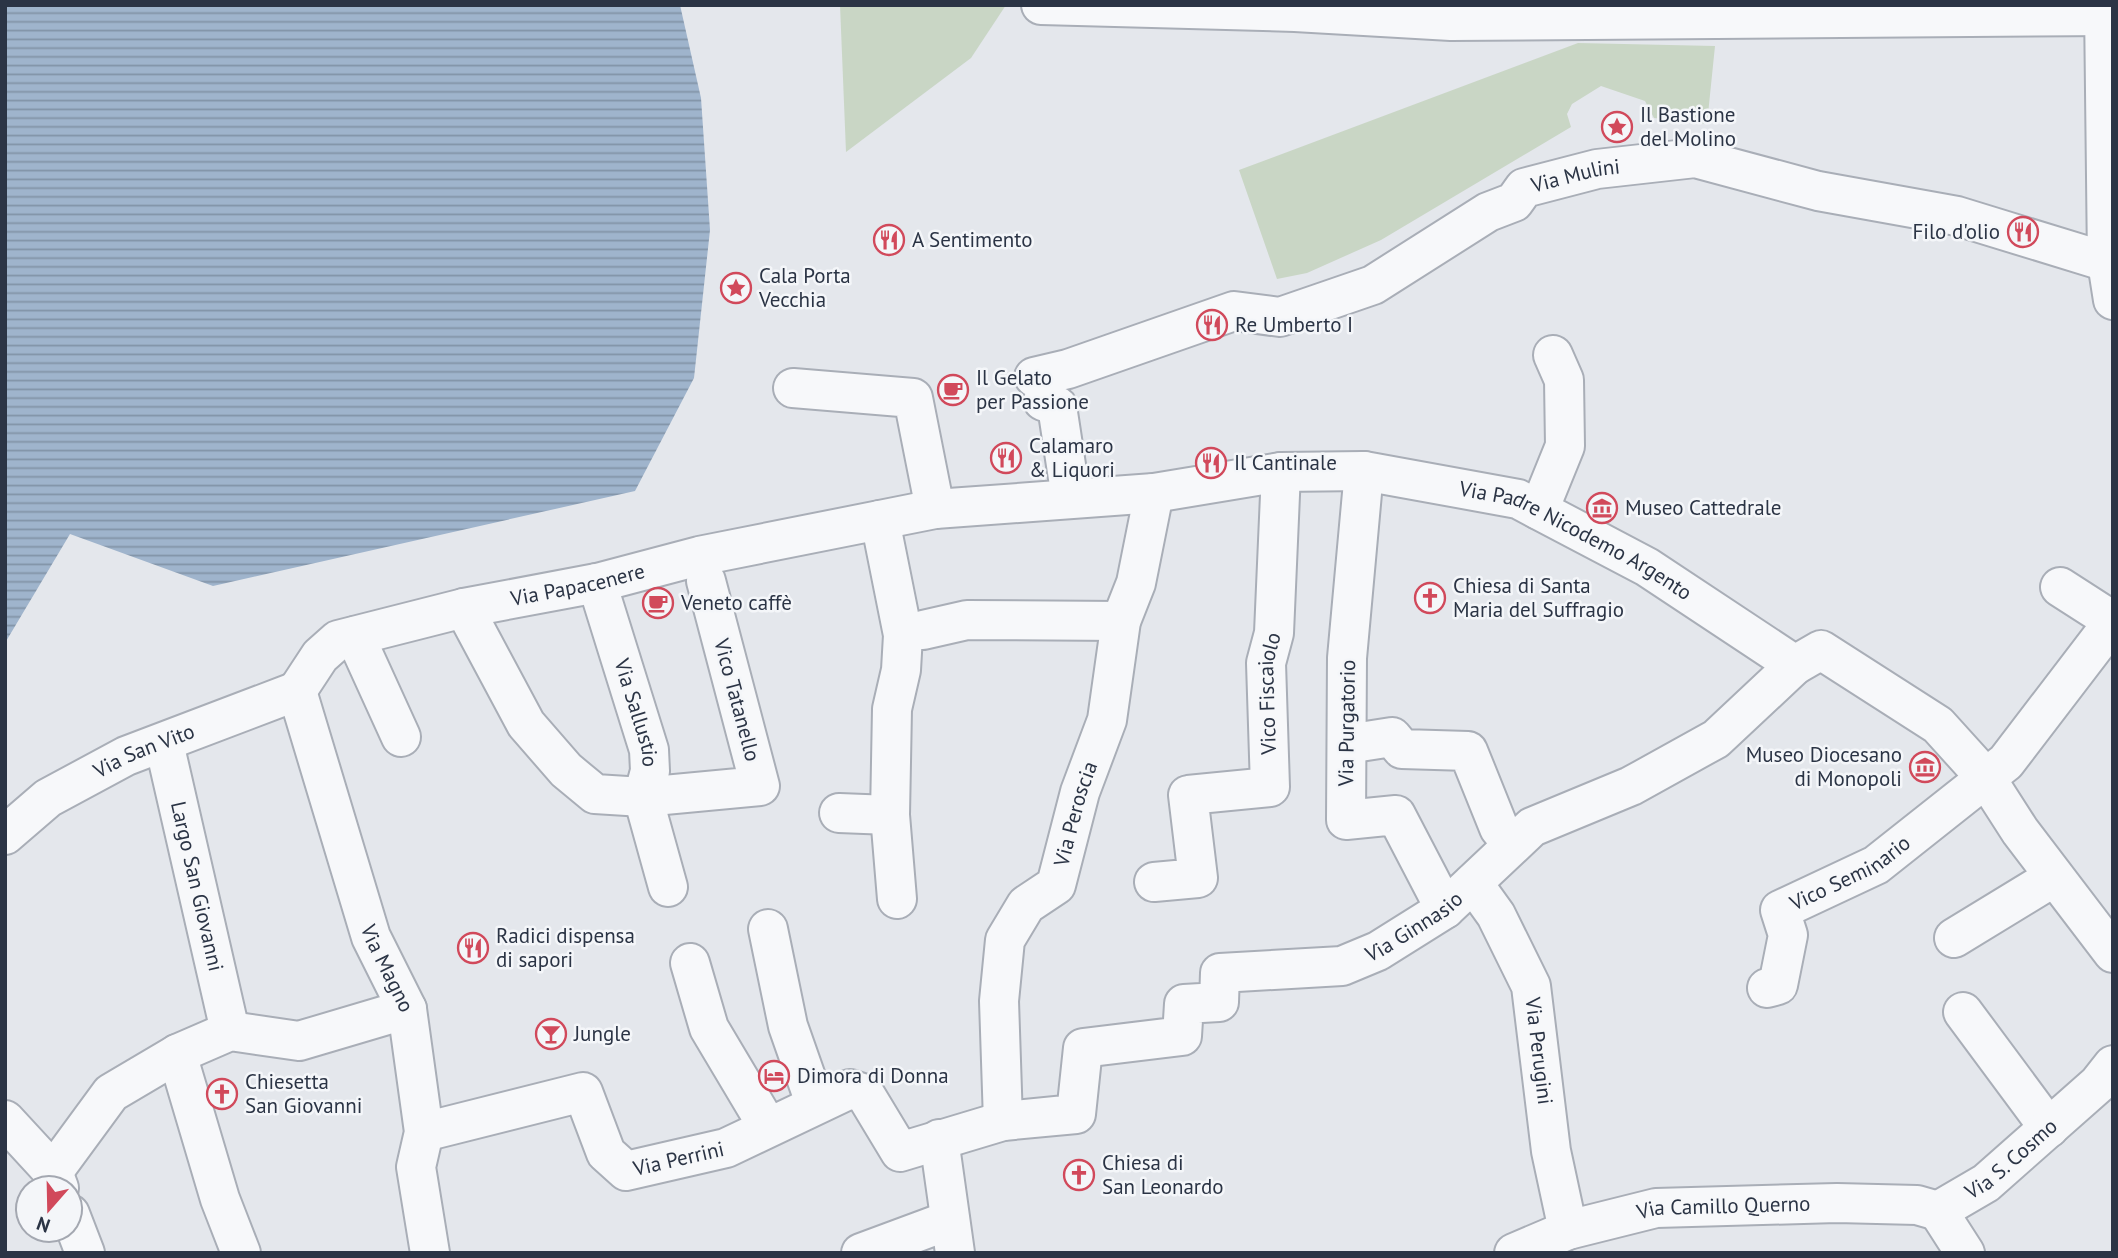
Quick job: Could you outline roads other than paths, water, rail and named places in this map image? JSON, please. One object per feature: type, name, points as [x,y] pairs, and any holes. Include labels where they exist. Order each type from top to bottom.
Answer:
[{"type":"street","points":[[1041,6],[1451,13],[2107,13]]},
{"type":"street","name":"Via Mulini","points":[[1071,498],[1056,406],[1038,389],[1068,369],[1234,311],[1280,317],[1373,285],[1488,212],[1514,202],[1524,188],[1597,169],[1695,158],[1818,191],[1957,216],[2111,289],[2107,13]]},
{"type":"street","points":[[1539,510],[1565,446],[1564,380],[1553,355]]},
{"type":"street","points":[[793,387],[913,398],[935,509]]},
{"type":"street","name":"Via Padre Nicodemo Argento","points":[[880,520],[935,509],[1154,493],[1281,472],[1364,471],[1518,499],[1647,567],[1795,665]]},
{"type":"street","name":"Via Purgatorio","points":[[1364,471],[1347,658],[1346,820],[1396,815],[1445,909]]},
{"type":"street","name":"Vico Fiscaiolo","points":[[1154,882],[1198,878],[1188,795],[1270,787],[1266,663],[1274,633],[1281,472]]},
{"type":"street","name":"Via Peroscia","points":[[1003,1121],[999,1001],[1004,940],[1026,905],[1056,886],[1080,792],[1107,720],[1121,621],[1136,583],[1154,493]]},
{"type":"street","points":[[880,520],[903,635],[901,670],[892,709],[890,816],[897,899]]},
{"type":"street","name":"Via Papacenere","points":[[297,691],[320,656],[338,640],[464,608],[597,583],[703,570],[880,520]]},
{"type":"street","name":"Vico Tatanello","points":[[643,797],[760,786],[703,570]]},
{"type":"street","name":"Via Sallustio","points":[[597,583],[649,750],[650,771],[643,797],[668,887]]},
{"type":"street","points":[[1986,778],[2006,762],[2113,622],[2060,587]]},
{"type":"street","points":[[464,608],[526,724],[566,770],[595,794],[643,797]]},
{"type":"street","points":[[923,630],[967,620],[1121,621]]},
{"type":"street","points":[[355,636],[401,737]]},
{"type":"street","points":[[1795,665],[1821,650],[1938,725],[1986,778],[2054,877],[2113,953]]},
{"type":"street","name":"Via Ginnasio","points":[[1003,1121],[1076,1114],[1083,1048],[1182,1036],[1184,1004],[1219,1002],[1220,973],[1342,966],[1378,951],[1445,909],[1532,827],[1631,786],[1716,739],[1795,665]]},
{"type":"street","name":"Via San Vito","points":[[5,835],[48,798],[126,756],[297,691]]},
{"type":"street","name":"Via Magno","points":[[297,691],[371,937],[407,1009],[424,1132],[416,1167],[430,1253]]},
{"type":"street","points":[[1347,744],[1392,737],[1402,749],[1468,751],[1499,828],[1511,844]]},
{"type":"street","name":"Largo San Giovanni","points":[[164,743],[230,1031]]},
{"type":"street","name":"Vico Seminario","points":[[1767,988],[1778,985],[1788,935],[1780,911],[1876,865],[1986,778]]},
{"type":"street","points":[[839,813],[890,816]]},
{"type":"street","points":[[1954,939],[2054,877]]},
{"type":"street","name":"Via Perugini","points":[[1473,883],[1496,915],[1531,986],[1551,1151],[1568,1230]]},
{"type":"street","points":[[768,929],[788,1026],[815,1103]]},
{"type":"street","points":[[690,963],[709,1028],[768,1127]]},
{"type":"street","points":[[60,1174],[111,1093],[177,1054],[230,1031],[299,1041],[407,1009]]},
{"type":"street","points":[[1963,1012],[2049,1128]]},
{"type":"street","points":[[177,1054],[220,1199],[241,1253]]},
{"type":"street","name":"Via S. Cosmo","points":[[1938,1212],[1986,1182],[2098,1084],[2113,1065]]},
{"type":"street","name":"Via Perrini","points":[[424,1132],[583,1092],[606,1153],[626,1171],[726,1147],[815,1103],[850,1089],[866,1094],[900,1152],[939,1139]]},
{"type":"street","points":[[5,1120],[51,1174]]},
{"type":"street","points":[[860,1253],[952,1237],[939,1139],[1003,1121]]},
{"type":"street","name":"Via Camillo Querno","points":[[1514,1253],[1568,1230],[1656,1208],[1724,1204],[1917,1205],[1938,1212]]},
{"type":"street","points":[[1938,1212],[1965,1253]]},
{"type":"water","points":[[5,5],[680,5],[701,98],[710,230],[694,378],[635,491],[213,586],[70,534],[5,643]]},
{"type":"place","name":"Il Bastione del Molino","points":[[1617,127]]},
{"type":"place","name":"Filo d'olio","points":[[2023,232]]},
{"type":"place","name":"A Sentimento","points":[[889,240]]},
{"type":"place","name":"Cala Porta Vecchia","points":[[736,288]]},
{"type":"place","name":"Re Umberto I","points":[[1212,325]]},
{"type":"place","name":"Il Gelato per Passione","points":[[953,390]]},
{"type":"place","name":"Calamaro & Liquori","points":[[1006,458]]},
{"type":"place","name":"Il Cantinale","points":[[1211,463]]},
{"type":"place","name":"Museo Cattedrale","points":[[1602,508]]},
{"type":"place","name":"Chiesa di Santa Maria del Suffragio","points":[[1430,598]]},
{"type":"place","name":"Veneto caffè","points":[[658,603]]},
{"type":"place","name":"Museo Diocesano di Monopoli","points":[[1925,767]]},
{"type":"place","name":"Radici dispensa di sapori","points":[[473,948]]},
{"type":"place","name":"Jungle","points":[[551,1034]]},
{"type":"place","name":"Dimora di Donna","points":[[774,1076]]},
{"type":"place","name":"Chiesetta San Giovanni","points":[[222,1094]]},
{"type":"place","name":"Chiesa di San Leonardo","points":[[1079,1175]]}]
